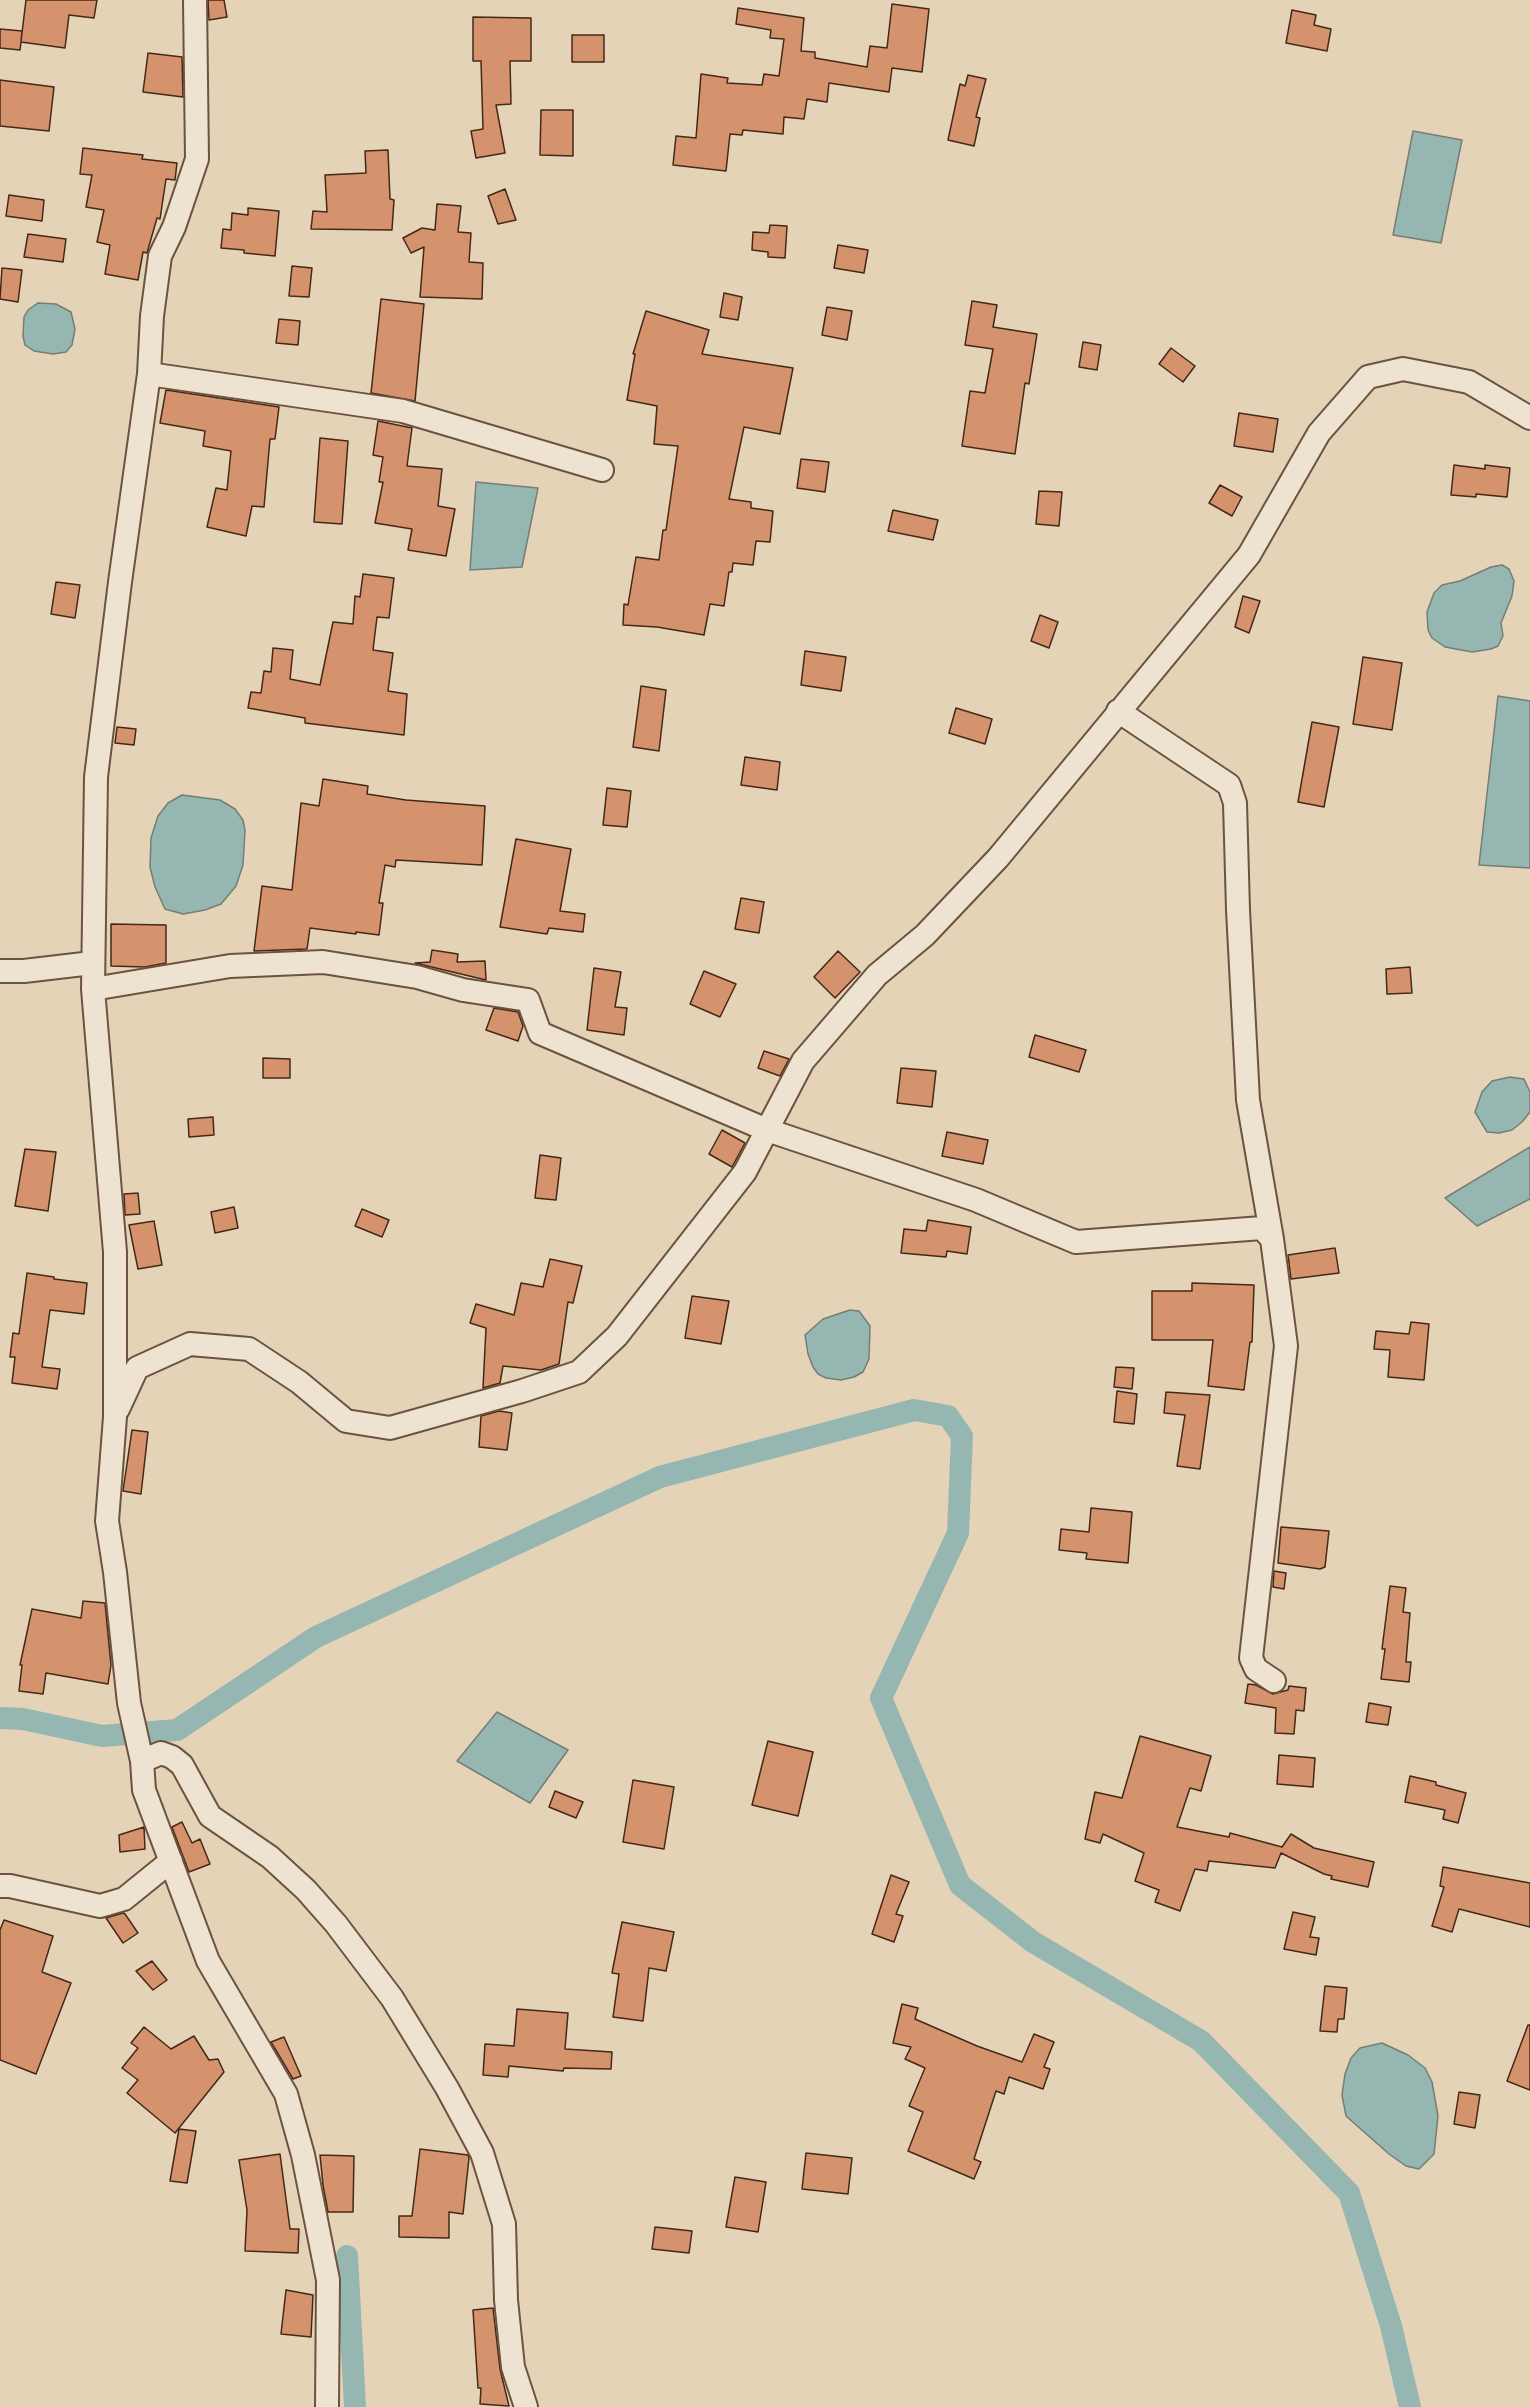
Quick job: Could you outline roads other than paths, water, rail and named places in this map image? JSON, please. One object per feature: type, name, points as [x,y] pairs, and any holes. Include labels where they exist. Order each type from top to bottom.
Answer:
[{"type":"street","points":[[195,0],[197,159],[174,227],[160,256],[152,316],[149,374],[96,777],[93,989],[116,1252],[115,1417],[107,1521],[115,1572],[129,1703],[142,1761],[144,1790],[208,1961],[286,2094],[303,2155],[328,2280],[327,2407]]},
{"type":"street","points":[[115,1417],[137,1368],[190,1344],[249,1349],[299,1382],[346,1421],[390,1428],[522,1391],[579,1372],[617,1336],[745,1172],[803,1061],[877,975],[925,935],[998,858],[1249,555],[1319,433],[1368,377],[1403,369],[1469,381],[1530,418]]},
{"type":"street","points":[[149,374],[403,411],[602,471]]},
{"type":"street","points":[[1118,711],[1229,785],[1235,803],[1248,1100],[1272,1239],[1286,1346],[1251,1658],[1256,1669],[1274,1681]]},
{"type":"street","points":[[93,989],[230,966],[323,962],[417,977],[463,990],[528,1000],[540,1033],[767,1130],[976,1200],[1076,1242],[1262,1228],[1272,1239]]},
{"type":"street","points":[[0,971],[24,971],[92,963]]},
{"type":"street","points":[[142,1761],[161,1753],[172,1756],[182,1765],[210,1816],[270,1857],[306,1890],[336,1924],[392,1998],[447,2088],[482,2153],[504,2223],[506,2300],[513,2367],[526,2407]]},
{"type":"street","points":[[0,1886],[10,1886],[100,1906],[124,1899],[171,1861]]},
{"type":"water","points":[[1413,131],[1462,140],[1441,243],[1393,235]]},
{"type":"water","points":[[38,303],[56,304],[71,312],[75,329],[72,345],[66,352],[53,354],[34,351],[25,345],[24,317],[28,310]]},
{"type":"water","points":[[476,482],[538,488],[522,567],[470,570]]},
{"type":"water","points":[[1502,565],[1509,569],[1514,581],[1512,596],[1501,623],[1503,636],[1498,646],[1472,652],[1445,647],[1432,638],[1428,630],[1427,612],[1434,593],[1442,585],[1460,581],[1491,567]]},
{"type":"water","points":[[1498,696],[1530,701],[1530,868],[1479,865]]},
{"type":"water","points":[[182,795],[220,800],[235,809],[243,820],[245,830],[243,865],[236,886],[221,904],[183,914],[165,909],[155,887],[150,867],[151,838],[158,816],[168,803]]},
{"type":"water","points":[[1510,1077],[1524,1079],[1530,1092],[1530,1112],[1512,1130],[1499,1133],[1487,1132],[1475,1112],[1482,1092],[1492,1081]]},
{"type":"water","points":[[1530,1147],[1530,1199],[1477,1226],[1445,1198]]},
{"type":"water","points":[[850,1310],[859,1311],[870,1326],[869,1359],[863,1372],[854,1377],[841,1380],[826,1378],[818,1374],[813,1367],[805,1335],[823,1319]]},
{"type":"water","points":[[497,1712],[568,1750],[530,1803],[457,1761]]},
{"type":"water","points":[[1382,2043],[1408,2055],[1425,2068],[1432,2082],[1438,2116],[1434,2154],[1419,2169],[1406,2166],[1389,2154],[1346,2116],[1342,2095],[1345,2074],[1351,2058],[1360,2048]]},
{"type":"waterway","points":[[0,1718],[23,1719],[102,1736],[177,1730],[316,1637],[660,1477],[914,1410],[948,1416],[962,1436],[958,1533],[881,1698],[960,1885],[1033,1942],[1201,2041],[1349,2193],[1391,2326],[1410,2407]]},
{"type":"waterway","points":[[347,2256],[355,2407]]}]
